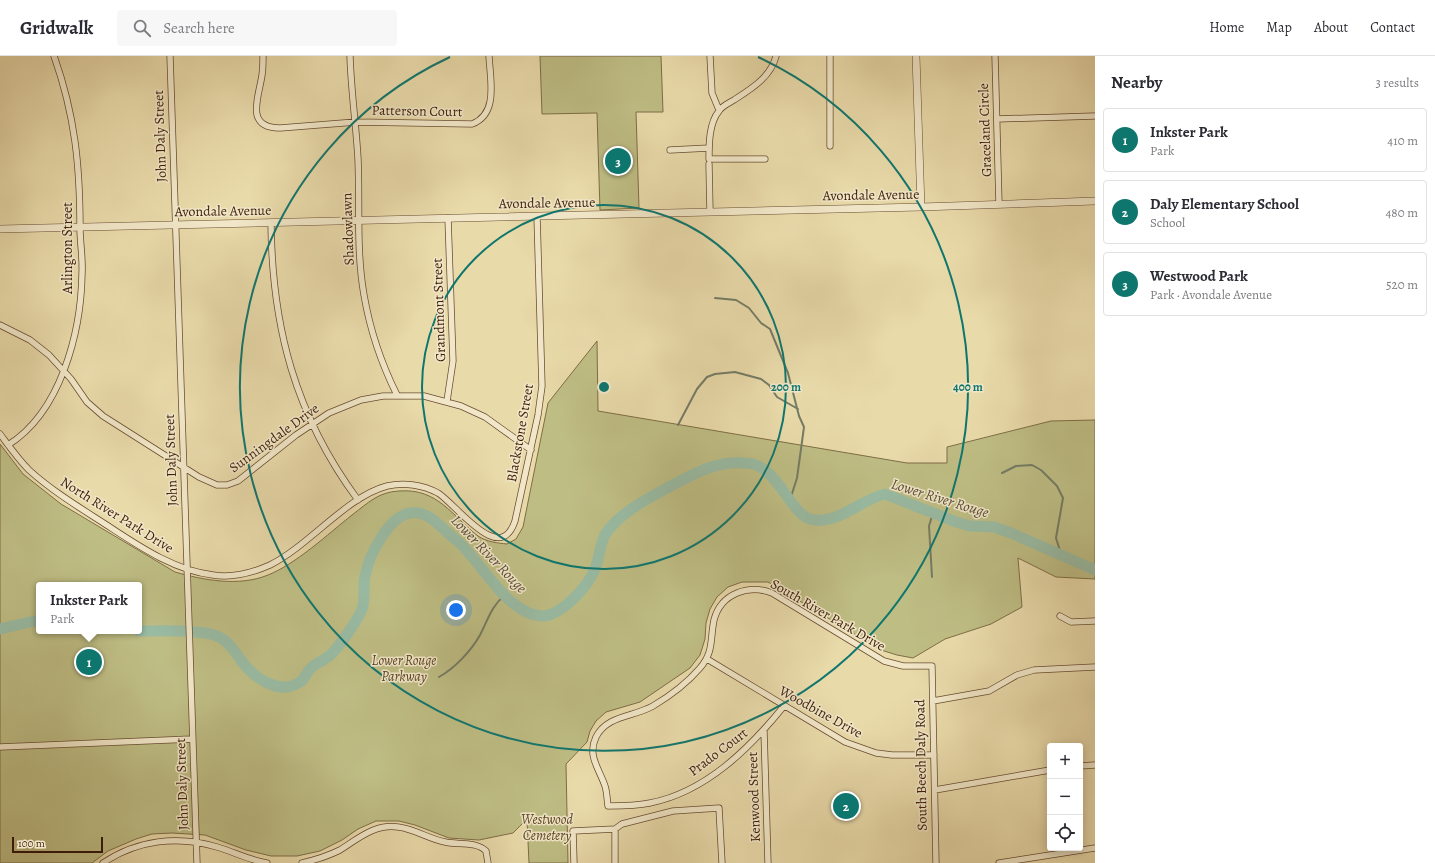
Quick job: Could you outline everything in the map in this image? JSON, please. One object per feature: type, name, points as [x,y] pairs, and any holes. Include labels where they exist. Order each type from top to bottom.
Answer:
[{"type":"street","name":"Arlington Street","points":[[8,445],[24,434],[38,418],[54,392],[64,370],[72,341],[81,290],[82,264],[75,132],[67,94],[54,56]]},
{"type":"street","name":"John Daly Street","points":[[170,56],[197,863]]},
{"type":"street","name":"Patterson Court","points":[[263,56],[262,76],[256,109],[259,118],[265,125],[272,128],[356,122],[472,124],[485,117],[489,108],[491,91],[489,56]]},
{"type":"street","name":"Shadowlawn","points":[[350,56],[356,122],[361,268],[367,313],[379,355],[397,395]]},
{"type":"street","points":[[710,56],[712,93],[719,110]]},
{"type":"street","points":[[765,159],[709,159],[709,148],[712,124],[719,110],[758,84],[770,70],[776,56]]},
{"type":"street","points":[[830,56],[830,146]]},
{"type":"street","points":[[916,56],[921,207]]},
{"type":"street","name":"Graceland Circle","points":[[995,56],[999,204]]},
{"type":"street","points":[[997,119],[1095,116]]},
{"type":"street","points":[[670,150],[709,148]]},
{"type":"street","points":[[709,164],[710,212]]},
{"type":"street","name":"Avondale Avenue","points":[[0,229],[921,207],[1095,201]]},
{"type":"street","name":"Blackstone Street","points":[[486,536],[502,537],[514,526],[538,415],[542,373],[537,216]]},
{"type":"street","name":"Grandmont Street","points":[[448,218],[453,361],[448,401]]},
{"type":"street","points":[[271,223],[273,282],[280,328],[292,375],[312,423],[333,464],[358,500]]},
{"type":"street","name":"Sunningdale Drive","points":[[0,325],[21,335],[38,346],[64,370],[87,402],[103,416],[183,467],[213,484],[221,486],[231,484],[312,423],[329,412],[351,403],[397,395],[424,396],[448,401],[485,418],[531,450]]},
{"type":"street","name":"North River Park Drive","points":[[0,434],[28,469],[63,497],[171,564],[205,574],[224,576],[258,570],[296,550],[358,500],[378,489],[388,486],[404,484],[433,490],[444,497],[486,536]]},
{"type":"street","name":"South River Park Drive","points":[[608,806],[605,786],[593,756],[593,745],[599,732],[613,720],[642,712],[663,700],[691,678],[707,658],[712,644],[714,619],[720,607],[737,593],[754,589],[772,594],[884,661],[903,666],[932,666]]},
{"type":"street","points":[[1060,616],[1071,622],[1095,622]]},
{"type":"street","name":"Woodbine Drive","points":[[707,658],[827,733],[860,748],[892,755],[934,755]]},
{"type":"street","name":"South Beech Daly Road","points":[[932,666],[936,863]]},
{"type":"street","points":[[933,701],[989,691],[1017,675],[1034,670],[1095,667]]},
{"type":"street","name":"Prado Court","points":[[608,806],[650,803],[686,790],[727,764],[764,731],[784,706]]},
{"type":"street","name":"Kenwood Street","points":[[764,731],[768,863]]},
{"type":"street","points":[[0,747],[192,740]]},
{"type":"street","points":[[1083,766],[1095,765]]},
{"type":"street","points":[[935,790],[1047,771]]},
{"type":"street","points":[[574,863],[573,831],[615,829],[622,824],[673,811],[719,808],[722,863]]},
{"type":"street","points":[[302,863],[329,855],[366,832],[386,827],[406,828],[446,843],[478,846],[487,853],[488,863]]},
{"type":"street","points":[[615,829],[615,863]]},
{"type":"street","points":[[103,863],[124,851],[153,842],[180,840],[196,842],[267,863]]},
{"type":"street","points":[[999,863],[1095,848]]},
{"type":"green space","points":[[540,56],[661,56],[663,112],[636,112],[639,208],[600,210],[597,113],[542,114]]},
{"type":"green space","name":"Lower Rouge Parkway","points":[[597,341],[598,411],[907,463],[947,463],[947,447],[1051,421],[1095,420],[1095,579],[1056,577],[1018,558],[1022,607],[991,624],[945,639],[913,658],[881,650],[768,582],[742,582],[728,587],[717,597],[710,609],[706,623],[705,639],[700,655],[690,668],[640,702],[606,712],[596,721],[590,731],[587,742],[566,764],[568,863],[529,863],[527,819],[513,833],[479,840],[449,838],[415,825],[399,821],[376,821],[358,829],[342,840],[320,851],[297,856],[271,856],[246,850],[205,835],[172,833],[152,834],[136,839],[108,851],[92,863],[0,863],[0,444],[23,474],[61,504],[175,572],[209,580],[245,581],[257,579],[279,570],[312,548],[368,502],[385,493],[413,491],[424,494],[434,499],[452,512],[478,536],[492,542],[507,544],[516,539],[523,527],[548,403]]},
{"type":"waterway","points":[[715,298],[736,300],[749,308],[761,323],[770,329],[788,373],[799,416],[804,427],[797,478],[790,500]]},
{"type":"waterway","points":[[678,425],[697,389],[707,377],[715,374],[735,372],[761,379],[769,385],[777,397],[798,409]]},
{"type":"waterway","name":"Lower River Rouge","points":[[142,631],[180,631],[212,634],[223,639],[248,669],[261,679],[276,686],[292,686],[302,681],[312,667],[333,653],[348,632],[363,606],[365,576],[375,548],[387,529],[402,516],[410,513],[421,514],[436,522],[461,544],[500,591],[520,608],[531,614],[542,616],[549,615],[565,606],[586,585],[596,566],[602,542],[606,533],[626,513],[667,488],[694,474],[722,464],[732,463],[746,463],[762,468],[774,479],[799,512],[811,519],[824,520],[833,518],[885,494],[956,522],[970,526],[994,527],[1011,533],[1095,570]]},
{"type":"waterway","points":[[1002,473],[1016,466],[1032,465],[1041,470],[1057,486],[1063,498],[1056,538],[1061,554]]},
{"type":"waterway","points":[[932,577],[929,526],[933,513]]},
{"type":"waterway","points":[[439,677],[457,664],[472,647],[496,604],[505,595]]},
{"type":"waterway","name":"Lower River Rouge","points":[[0,629],[36,621]]},
{"type":"place","name":"Westwood Park","points":[[618,161]]},
{"type":"place","name":"Inkster Park","points":[[89,662]]},
{"type":"place","name":"Daly Elementary School","points":[[846,806]]},
{"type":"park label","name":"Westwood Cemetery","points":[[547,828]]}]
